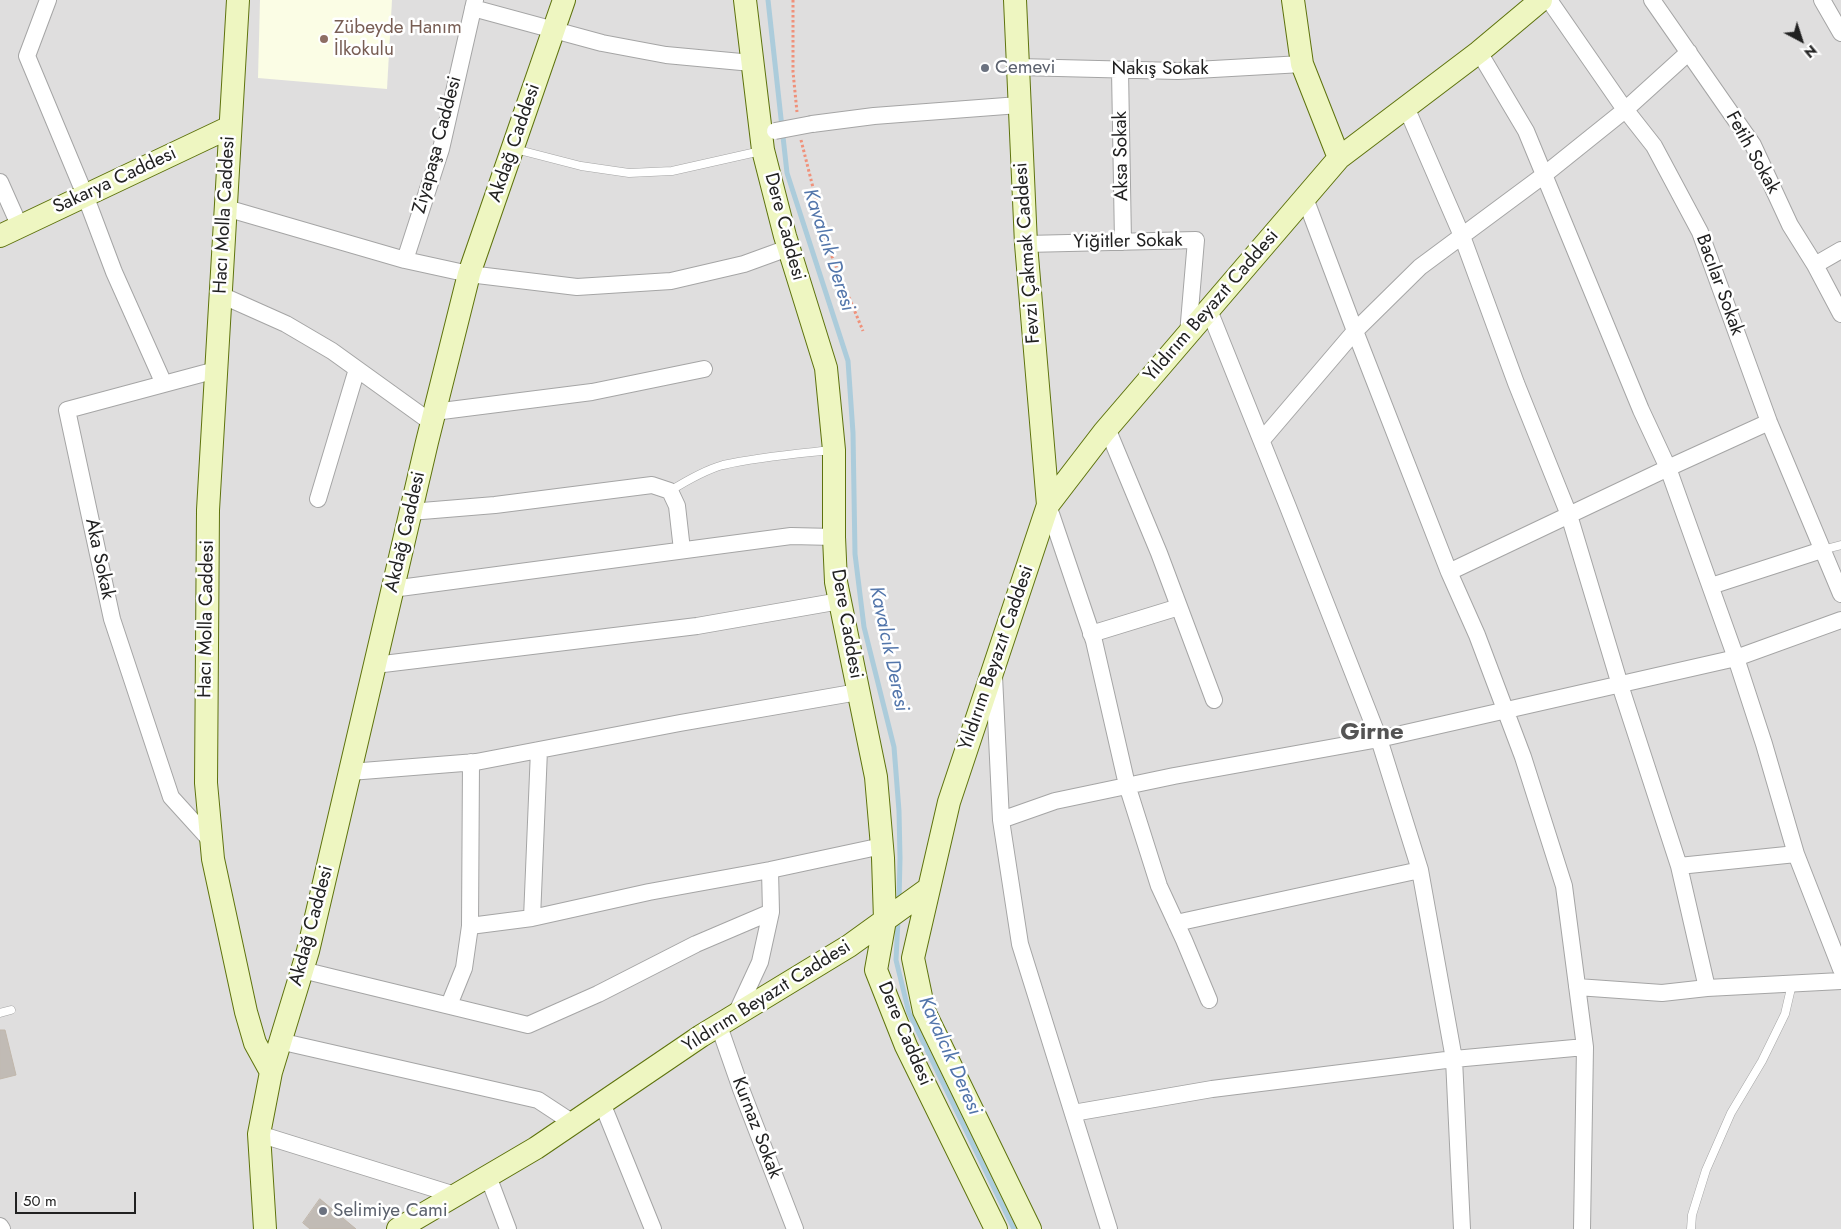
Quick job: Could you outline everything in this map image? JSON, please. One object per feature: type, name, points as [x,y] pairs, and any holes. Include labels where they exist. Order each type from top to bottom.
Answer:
[{"type":"street","points":[[48,0],[27,56],[85,195],[114,272],[164,384]]},
{"type":"street","name":"Hacı Molla Caddesi","points":[[238,0],[208,510],[206,783],[210,840],[246,1012],[254,1043],[271,1072]]},
{"type":"street","name":"Akdağ Caddesi","points":[[271,1072],[308,952],[410,512],[470,274],[564,0]]},
{"type":"street","name":"Dere Caddesi","points":[[745,0],[752,63],[788,248],[826,368],[834,450],[836,582],[876,777],[882,846],[885,920],[876,970],[906,1046],[996,1229]]},
{"type":"street","name":"Fevzi Çakmak Caddesi","points":[[1015,0],[1026,244],[1048,505]]},
{"type":"street","points":[[1293,0],[1302,64],[1339,158]]},
{"type":"street","name":"Yıldırım Beyazıt Caddesi","points":[[398,1229],[574,1123],[727,1021],[849,946],[928,888],[949,802],[1048,505],[1108,428],[1339,158],[1479,52],[1541,0]]},
{"type":"street","name":"Bacılar Sokak","points":[[1549,0],[1625,110],[1654,146],[1700,232],[1769,422],[1841,594]]},
{"type":"street","name":"Fetih Sokak","points":[[1652,0],[1753,146],[1790,225],[1815,265],[1841,314]]},
{"type":"street","points":[[1822,0],[1841,33]]},
{"type":"street","points":[[474,4],[554,30],[602,43],[666,55],[752,63]]},
{"type":"street","name":"Ziyapaşa Caddesi","points":[[405,260],[441,150],[474,4]]},
{"type":"street","points":[[1479,52],[1526,131],[1640,410],[1668,468],[1736,658],[1764,744],[1796,854],[1841,968]]},
{"type":"street","points":[[1262,440],[1355,331],[1420,266],[1544,175],[1625,110],[1689,52]]},
{"type":"street","name":"Nakış Sokak","points":[[1018,67],[1178,71],[1302,64]]},
{"type":"street","name":"Aksa Sokak","points":[[1120,70],[1123,242]]},
{"type":"street","points":[[766,138],[803,125],[874,116],[1019,104]]},
{"type":"street","points":[[1406,107],[1462,236],[1516,383],[1569,515],[1620,685],[1679,866],[1707,988]]},
{"type":"street","name":"Sakarya Caddesi","points":[[10,231],[230,126]]},
{"type":"street","points":[[0,182],[10,231]]},
{"type":"street","points":[[1305,198],[1355,331],[1477,636],[1523,757],[1564,886],[1585,1047],[1582,1229]]},
{"type":"street","points":[[226,208],[405,260],[470,274],[577,286],[671,281],[744,264],[788,248]]},
{"type":"street","name":"Yiğitler Sokak","points":[[1026,244],[1196,240],[1188,334]]},
{"type":"street","points":[[1815,265],[1841,250]]},
{"type":"street","points":[[221,294],[286,324],[332,351],[433,417],[592,392],[704,368]]},
{"type":"street","points":[[1209,310],[1379,739],[1420,870],[1454,1059],[1462,1229]]},
{"type":"street","points":[[318,499],[357,369]]},
{"type":"street","name":"Aka Sokak","points":[[210,840],[171,797],[112,619],[67,410],[216,370]]},
{"type":"street","points":[[1450,572],[1769,422]]},
{"type":"street","points":[[1108,428],[1214,700]]},
{"type":"street","points":[[410,512],[494,505],[652,485],[670,491],[677,506],[682,550]]},
{"type":"street","points":[[1048,505],[1092,634],[1127,785],[1159,886],[1209,1000]]},
{"type":"street","points":[[392,589],[792,536],[834,537]]},
{"type":"street","points":[[1711,586],[1822,550]]},
{"type":"street","points":[[375,665],[697,626],[840,601]]},
{"type":"street","points":[[1092,634],[1179,608]]},
{"type":"street","points":[[1001,820],[1056,801],[1127,785],[1379,739],[1736,658],[1841,620]]},
{"type":"street","points":[[994,666],[1001,820],[1020,944],[1109,1229]]},
{"type":"street","points":[[350,772],[472,762],[858,692]]},
{"type":"street","points":[[532,918],[539,750]]},
{"type":"street","points":[[450,1005],[464,968],[470,926],[472,762]]},
{"type":"street","points":[[470,926],[532,918],[649,892],[770,870],[882,846]]},
{"type":"street","points":[[1679,866],[1796,854]]},
{"type":"street","points":[[727,1021],[760,962],[771,912],[770,870]]},
{"type":"street","points":[[1176,923],[1420,870]]},
{"type":"street","name":"Dere Caddesi","points":[[928,888],[913,958],[924,1011],[1030,1229]]},
{"type":"street","points":[[302,970],[528,1025],[598,994],[696,944],[771,912]]},
{"type":"street","points":[[1577,987],[1662,993],[1707,988],[1841,980]]},
{"type":"street","name":"Kurnaz Sokak","points":[[727,1021],[741,1089],[795,1229]]},
{"type":"street","points":[[279,1041],[538,1100],[574,1123]]},
{"type":"street","points":[[1073,1113],[1212,1089],[1454,1059],[1585,1047]]},
{"type":"street","points":[[266,1229],[259,1134],[271,1072]]},
{"type":"street","points":[[602,1104],[653,1229]]},
{"type":"street","points":[[259,1134],[455,1195]]},
{"type":"street","points":[[488,1176],[508,1229]]},
{"type":"lane","points":[[513,149],[581,166],[628,172],[672,171],[766,138]]},
{"type":"lane","points":[[670,491],[684,482],[722,466],[777,456],[834,450]]},
{"type":"lane","points":[[1822,550],[1841,544]]},
{"type":"lane","points":[[1691,1229],[1692,1215],[1706,1170],[1731,1114],[1762,1061],[1785,1014],[1792,984]]},
{"type":"lane","points":[[0,1013],[11,1010]]},
{"type":"path","points":[[793,0],[793,72],[828,247],[863,331]]},
{"type":"shaded area","points":[[0,0],[1841,0],[1841,1229],[0,1229]]},
{"type":"shaded area","name":"Zübeyde Hanım İlkokulu","points":[[260,0],[392,0],[387,89],[258,78]]},
{"type":"building","points":[[0,1030],[5,1030],[16,1075],[0,1079]]},
{"type":"building","name":"Selimiye Cami","points":[[320,1199],[356,1229],[310,1229],[303,1223]]},
{"type":"waterway","name":"Kavalcık Deresi","points":[[768,0],[787,173],[848,361],[853,433],[855,554],[864,627],[894,747],[899,811],[899,902]]},
{"type":"waterway","name":"Kavalcık Deresi","points":[[898,920],[896,960],[909,1013],[1014,1229]]},
{"type":"place","name":"Zübeyde Hanım İlkokulu","points":[[324,39]]},
{"type":"place","name":"Cemevi","points":[[985,68]]},
{"type":"place","name":"Selimiye Cami","points":[[323,1211]]},
{"type":"district","name":"Girne","points":[[1372,733]]}]
